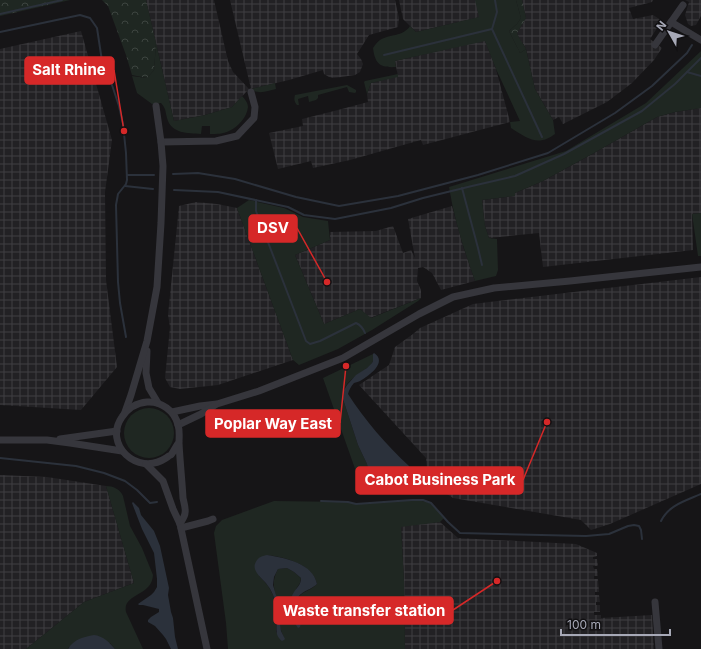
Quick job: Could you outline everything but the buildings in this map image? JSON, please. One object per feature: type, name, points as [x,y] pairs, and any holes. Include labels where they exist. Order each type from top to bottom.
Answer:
[{"type":"street","points":[[655,45],[683,5]]},
{"type":"street","points":[[671,22],[701,40]]},
{"type":"street","points":[[161,142],[216,141],[237,136],[254,118],[255,107],[251,92]]},
{"type":"street","points":[[156,106],[163,166],[157,287],[147,341],[131,395],[117,431],[118,441],[122,451],[137,462],[146,464],[159,462],[170,455],[179,442]]},
{"type":"street","points":[[172,412],[217,404],[258,391],[343,358],[419,314],[454,296],[494,288],[701,267]]},
{"type":"street","points":[[147,341],[147,381],[149,388],[158,403]]},
{"type":"street","points":[[125,412],[141,402],[158,403],[168,408],[172,412],[178,425],[185,513],[180,526]]},
{"type":"street","points":[[178,425],[201,414],[217,404]]},
{"type":"street","points":[[0,440],[47,440],[117,431]]},
{"type":"street","points":[[47,440],[122,451]]},
{"type":"street","points":[[146,464],[163,481],[180,526],[207,649]]},
{"type":"street","points":[[180,526],[213,519]]},
{"type":"street","points":[[656,602],[659,649]]},
{"type":"shaded area","points":[[146,0],[214,0],[228,61],[233,72],[249,89],[232,107],[205,115],[174,121]]},
{"type":"shaded area","points":[[230,0],[395,0],[399,18],[398,27],[369,35],[357,54],[363,64],[360,72],[355,75],[334,78],[324,74],[323,70],[251,89]]},
{"type":"shaded area","points":[[399,0],[476,0],[480,17],[416,32],[403,19]]},
{"type":"shaded area","points":[[522,0],[653,0],[652,2],[629,8],[633,19],[653,15],[661,20],[650,39],[662,48],[654,60],[632,83],[607,102],[563,124],[559,117],[553,120],[535,89],[526,49],[517,33],[526,18]]},
{"type":"shaded area","points":[[685,0],[701,0],[701,16],[696,25],[691,26],[688,24],[685,15],[689,2]]},
{"type":"shaded area","points":[[81,31],[112,140],[105,192],[106,280],[117,367],[81,410],[0,405],[0,49]]},
{"type":"shaded area","points":[[485,40],[496,69],[510,122],[423,145],[421,140],[350,160],[313,168],[311,161],[278,169],[269,133],[303,126],[302,119],[368,102],[367,94],[371,83],[398,76],[395,61]]},
{"type":"shaded area","points":[[701,108],[701,213],[692,214],[693,250],[543,267],[539,233],[489,238],[485,226],[482,200],[515,196],[515,193],[543,181],[657,117],[675,112]]},
{"type":"shaded area","points":[[196,202],[237,208],[293,360],[218,385],[180,389],[170,387],[165,378],[170,327],[168,315],[179,206]]},
{"type":"shaded area","points":[[452,206],[463,246],[475,281],[441,290],[432,273],[423,267],[418,268],[417,281],[421,290],[421,298],[370,318],[360,309],[324,324],[295,255],[330,240],[330,232],[376,231],[393,226],[403,253],[411,250],[415,258],[408,219]]},
{"type":"shaded area","points":[[701,277],[701,484],[610,524],[591,530],[581,520],[453,498],[428,481],[426,458],[359,385],[389,365],[395,347],[420,328],[473,304]]},
{"type":"shaded area","points":[[374,353],[379,360],[376,368],[364,379],[354,383],[348,394],[376,432],[409,466],[411,471],[411,479],[407,480],[402,477],[398,477],[376,480],[369,474],[367,464],[358,445],[343,399],[344,390],[347,385],[356,375],[372,363]]},
{"type":"shaded area","points":[[0,475],[47,477],[106,486],[134,583],[84,602],[26,649],[0,649]]},
{"type":"shaded area","points":[[133,502],[139,508],[141,515],[154,531],[160,546],[169,588],[168,595],[178,649],[171,649],[163,635],[155,626],[148,622],[151,617],[159,612],[159,609],[138,604],[154,592],[157,587],[157,579],[154,553],[142,529],[132,503]]},
{"type":"shaded area","points":[[440,522],[458,538],[576,544],[597,553],[597,556],[593,557],[593,559],[597,559],[598,566],[593,566],[594,569],[597,569],[598,576],[594,576],[594,579],[598,579],[599,592],[595,592],[595,595],[599,595],[600,602],[596,602],[596,605],[600,605],[600,612],[594,612],[594,615],[601,615],[601,618],[652,615],[654,649],[405,649],[404,580],[401,526]]},
{"type":"shaded area","points":[[267,555],[290,560],[304,566],[310,571],[317,584],[301,594],[297,600],[296,604],[300,619],[300,627],[298,628],[293,620],[290,606],[292,596],[300,584],[301,578],[287,568],[278,569],[274,577],[273,585],[282,612],[280,624],[281,631],[285,639],[282,641],[279,639],[276,628],[277,610],[273,595],[255,568],[255,564],[258,559]]},
{"type":"shaded area","points":[[94,635],[106,640],[115,649],[68,649],[79,639]]},
{"type":"green space","points":[[0,0],[70,0],[0,16]]},
{"type":"green space","points":[[102,0],[146,0],[156,43],[154,70],[147,78],[132,75],[108,6]]},
{"type":"green space","points":[[475,0],[516,0],[521,18],[509,31],[520,53],[526,49],[535,89],[553,120],[555,134],[549,138],[543,140],[533,140],[511,128],[510,122],[520,121],[485,41],[395,61],[396,67],[382,66],[375,58],[373,48],[380,40],[400,34],[407,30],[410,26],[416,32],[479,17]]},
{"type":"green space","points":[[516,0],[522,0],[526,18],[517,33],[526,49],[520,53],[509,31],[521,18]]},
{"type":"green space","points":[[156,43],[174,121],[205,115],[232,107],[242,96],[248,107],[244,118],[239,124],[229,131],[220,134],[210,134],[210,126],[202,126],[201,134],[181,132],[172,127],[169,123],[165,108],[161,103],[152,104],[137,93],[132,76],[147,78],[154,70]]},
{"type":"green space","points":[[701,51],[701,108],[675,112],[657,117],[543,181],[515,193],[515,196],[482,200],[485,226],[489,238],[497,239],[498,270],[496,276],[475,281],[460,234],[449,187],[566,151],[646,103]]},
{"type":"green space","points":[[398,74],[398,77],[371,83],[367,94],[365,81]]},
{"type":"green space","points":[[275,83],[276,89],[269,91],[257,92],[251,89]]},
{"type":"green space","points":[[347,85],[356,90],[356,92],[349,92],[347,87],[318,95],[316,100],[309,102],[308,96],[298,99],[299,105],[297,105],[294,99],[295,95]]},
{"type":"green space","points":[[249,200],[284,208],[303,217],[328,221],[330,240],[295,255],[324,324],[360,309],[371,318],[421,298],[372,330],[338,349],[299,365],[293,360],[237,208]]},
{"type":"green space","points":[[701,213],[701,256],[698,256],[692,214]]},
{"type":"green space","points":[[373,354],[373,360],[368,368],[354,377],[346,385],[343,393],[343,399],[358,445],[367,464],[369,474],[371,475],[359,480],[323,378]]},
{"type":"green space","points":[[154,408],[159,409],[167,415],[173,423],[173,443],[167,451],[159,457],[144,458],[139,457],[131,451],[125,443],[124,428],[125,423],[131,415],[139,409]]},
{"type":"green space","points":[[106,486],[116,488],[123,496],[130,526],[142,548],[153,575],[148,587],[128,601],[126,606],[126,612],[143,649],[115,649],[110,643],[69,647],[68,649],[26,649],[84,602],[134,583]]},
{"type":"green space","points":[[412,500],[424,501],[434,506],[444,518],[440,522],[401,527],[404,580],[405,649],[228,649],[214,533],[216,526],[222,520],[274,501],[348,502],[356,504]],"holes":[[[267,555],[289,560],[304,567],[310,571],[317,584],[303,593],[298,599],[297,611],[301,623],[296,625],[292,616],[296,589],[301,578],[287,568],[278,569],[274,579],[274,587],[281,609],[280,626],[284,638],[276,632],[277,616],[273,595],[270,588],[259,576]]]},
{"type":"waterway","points":[[0,14],[62,0]]},
{"type":"waterway","points":[[495,0],[497,12],[492,29],[542,137]]},
{"type":"waterway","points":[[0,32],[80,15],[90,18],[97,28],[102,61],[119,106],[123,124],[126,153],[127,180],[126,184],[118,194],[116,205],[118,282],[126,337]]},
{"type":"waterway","points":[[384,55],[492,29]]},
{"type":"waterway","points":[[173,174],[198,173],[235,179],[296,197],[339,206],[398,196],[478,175],[548,153],[615,113],[652,86],[687,53],[692,45]]},
{"type":"waterway","points":[[174,190],[218,192],[288,207],[304,215],[335,219],[391,208],[423,198],[515,176],[564,154],[642,111],[675,84],[701,58]]},
{"type":"waterway","points":[[687,72],[701,76]]},
{"type":"waterway","points":[[127,175],[154,175]]},
{"type":"waterway","points":[[125,186],[153,189]]},
{"type":"waterway","points":[[462,188],[482,265]]},
{"type":"waterway","points":[[256,200],[256,211],[306,341],[310,344],[320,341],[356,323],[362,327],[365,333]]},
{"type":"waterway","points":[[0,458],[76,466],[104,473],[125,481],[150,503],[157,502]]},
{"type":"waterway","points":[[661,521],[673,507],[683,501],[701,494]]},
{"type":"waterway","points":[[321,501],[348,502],[356,504],[423,500],[431,503],[460,533],[586,536],[609,534],[634,525],[639,526],[642,539]]},
{"type":"place","name":"Salt Rhine","points":[[124,131]]},
{"type":"place","name":"DSV","points":[[327,282]]},
{"type":"place","name":"Poplar Way East","points":[[346,366]]},
{"type":"place","name":"Cabot Business Park","points":[[547,422]]},
{"type":"place","name":"Waste transfer station","points":[[497,581]]}]
